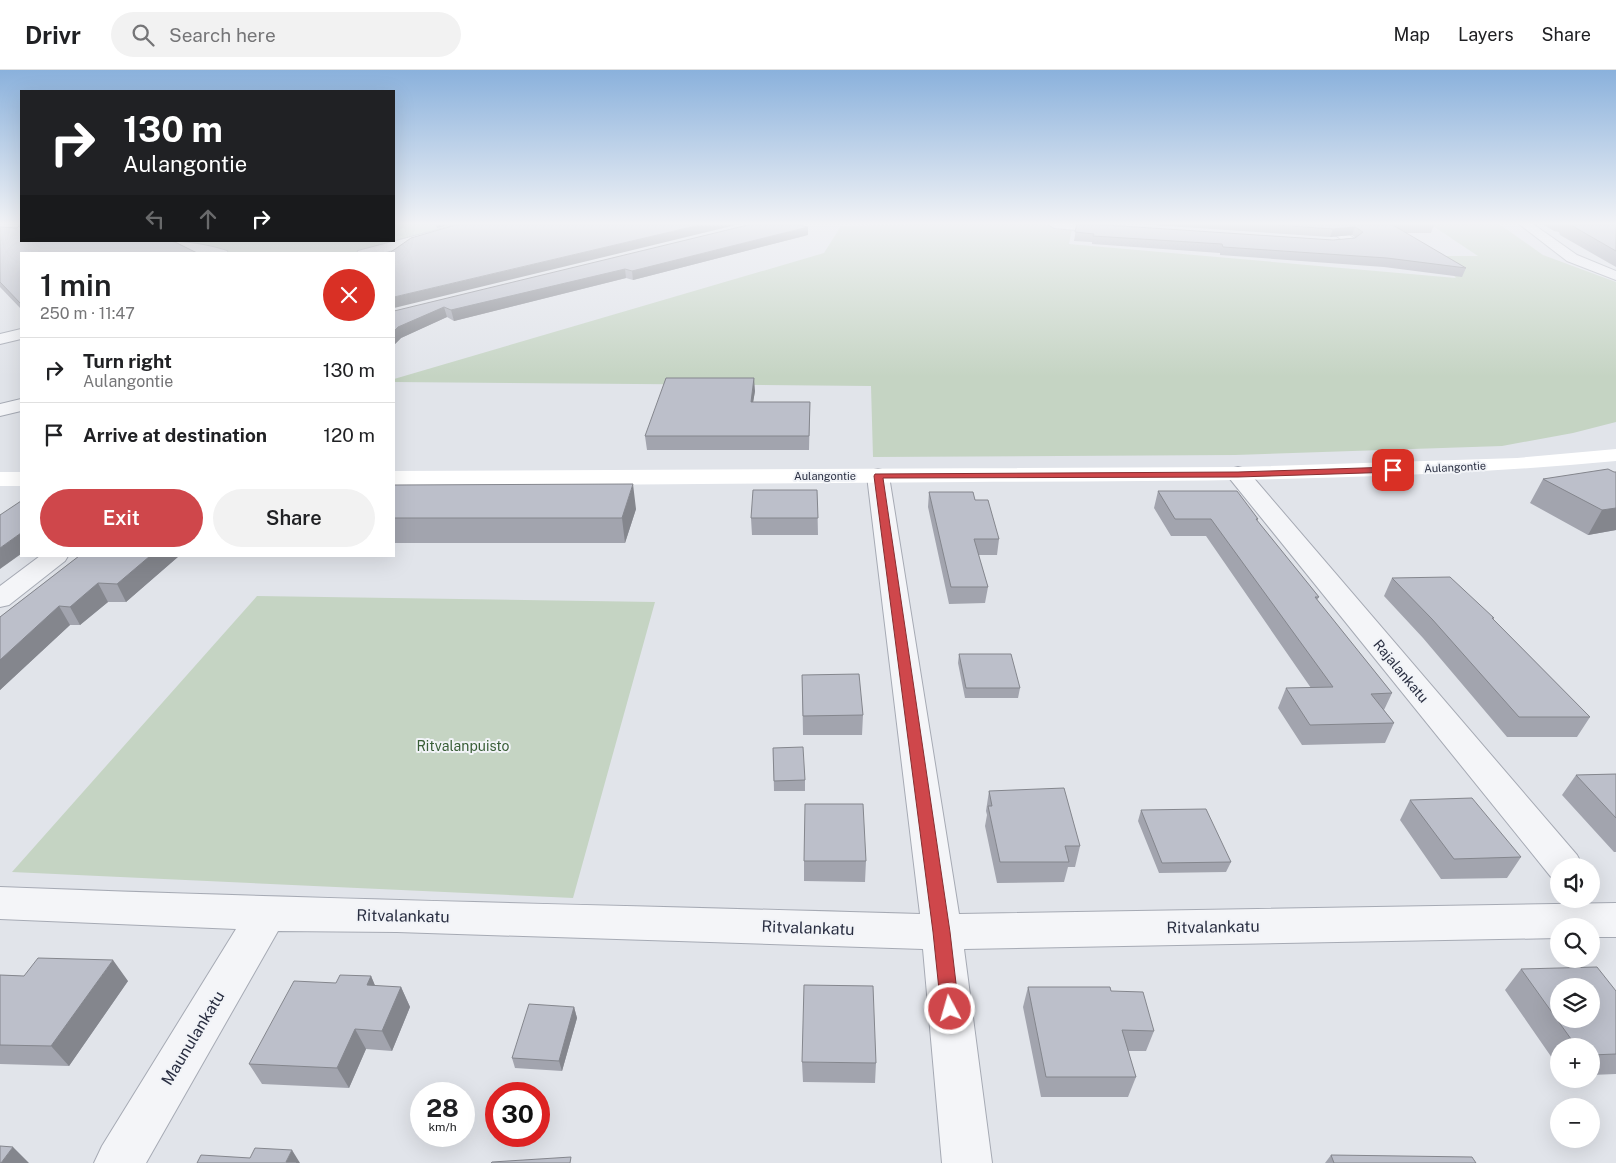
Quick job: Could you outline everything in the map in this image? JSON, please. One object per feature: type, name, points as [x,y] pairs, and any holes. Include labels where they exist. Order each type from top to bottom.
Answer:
[{"type":"main road","name":"Aulangontie","points":[[395,478],[1238,474],[1479,466],[1616,455]]},
{"type":"main road","points":[[0,479],[20,479]]},
{"type":"street","points":[[0,339],[20,334]]},
{"type":"street","points":[[0,410],[20,405]]},
{"type":"street","name":"Rajalankatu","points":[[1238,474],[1557,858]]},
{"type":"street","points":[[878,476],[942,932],[967,1163]]},
{"type":"street","points":[[0,599],[55,557]]},
{"type":"street","name":"Ritvalankatu","points":[[0,903],[268,914],[407,915],[942,932],[1608,917]]},
{"type":"street","name":"Maunulankatu","points":[[119,1163],[268,914]]},
{"type":"green space","points":[[749,275],[1422,275],[1456,278],[1453,275],[1597,275],[1616,282],[1616,422],[1573,433],[1502,446],[1235,455],[873,457],[871,386],[395,382],[395,379]]},
{"type":"green space","name":"Ritvalanpuisto","points":[[257,596],[655,602],[573,898],[12,872]]},
{"type":"building","points":[[0,275],[20,275],[20,303],[0,282]]},
{"type":"building","points":[[395,275],[487,275],[395,297]]},
{"type":"building","points":[[542,275],[600,275],[451,310],[444,307],[395,330],[395,311]]},
{"type":"building","points":[[666,378],[754,378],[751,402],[810,402],[809,436],[645,436]]},
{"type":"building","points":[[1608,469],[1616,472],[1616,508],[1602,510],[1543,479]]},
{"type":"building","points":[[633,484],[622,518],[395,518],[395,485]]},
{"type":"building","points":[[753,490],[817,490],[818,518],[751,518]]},
{"type":"building","points":[[1158,491],[1237,491],[1258,519],[1256,519],[1319,597],[1315,597],[1392,693],[1371,694],[1394,723],[1310,725],[1286,688],[1333,687],[1211,519],[1175,519]]},
{"type":"building","points":[[929,492],[973,492],[975,500],[988,500],[999,539],[974,539],[988,587],[951,587]]},
{"type":"building","points":[[20,502],[20,534],[0,548],[0,515]]},
{"type":"building","points":[[78,557],[149,557],[117,584],[98,583],[70,607],[59,606],[0,660],[0,617]]},
{"type":"building","points":[[1450,577],[1494,618],[1492,618],[1590,717],[1519,717],[1432,619],[1392,578]]},
{"type":"building","points":[[959,654],[1011,654],[1020,688],[966,688]]},
{"type":"building","points":[[859,674],[863,715],[803,716],[802,675]]},
{"type":"building","points":[[803,747],[805,780],[774,781],[773,748]]},
{"type":"building","points":[[1616,774],[1616,818],[1576,775]]},
{"type":"building","points":[[1064,788],[1080,846],[1065,846],[1069,862],[1000,862],[988,806],[992,806],[989,791]]},
{"type":"building","points":[[1472,798],[1521,857],[1454,859],[1410,800]]},
{"type":"building","points":[[805,804],[863,804],[866,861],[804,861]]},
{"type":"building","points":[[1206,809],[1231,862],[1162,863],[1141,810]]},
{"type":"building","points":[[38,958],[113,960],[51,1046],[0,1045],[0,975],[24,976]]},
{"type":"building","points":[[1598,968],[1616,991],[1616,1054],[1600,1055],[1600,1038],[1570,1038],[1563,1028],[1600,1028],[1600,978],[1550,978],[1550,1010],[1521,969]]},
{"type":"building","points":[[340,975],[371,976],[367,985],[401,987],[382,1031],[355,1029],[337,1068],[249,1064],[294,981],[336,983]]},
{"type":"building","points":[[804,985],[873,986],[876,1063],[802,1062]]},
{"type":"building","points":[[1028,987],[1110,987],[1111,991],[1143,992],[1154,1031],[1122,1030],[1136,1077],[1046,1077]]},
{"type":"building","points":[[529,1004],[574,1007],[559,1061],[512,1058]]},
{"type":"building","points":[[0,1146],[13,1147],[1,1163],[0,1163]]},
{"type":"building","points":[[255,1148],[292,1150],[286,1162],[297,1162],[197,1163],[201,1155],[250,1158]]},
{"type":"building","points":[[1331,1155],[1472,1157],[1476,1163],[1334,1163]]},
{"type":"building","points":[[571,1157],[570,1163],[491,1163],[492,1162]]},
{"type":"route","points":[[950,1009],[942,932],[878,476],[1238,474],[1393,470]]}]
